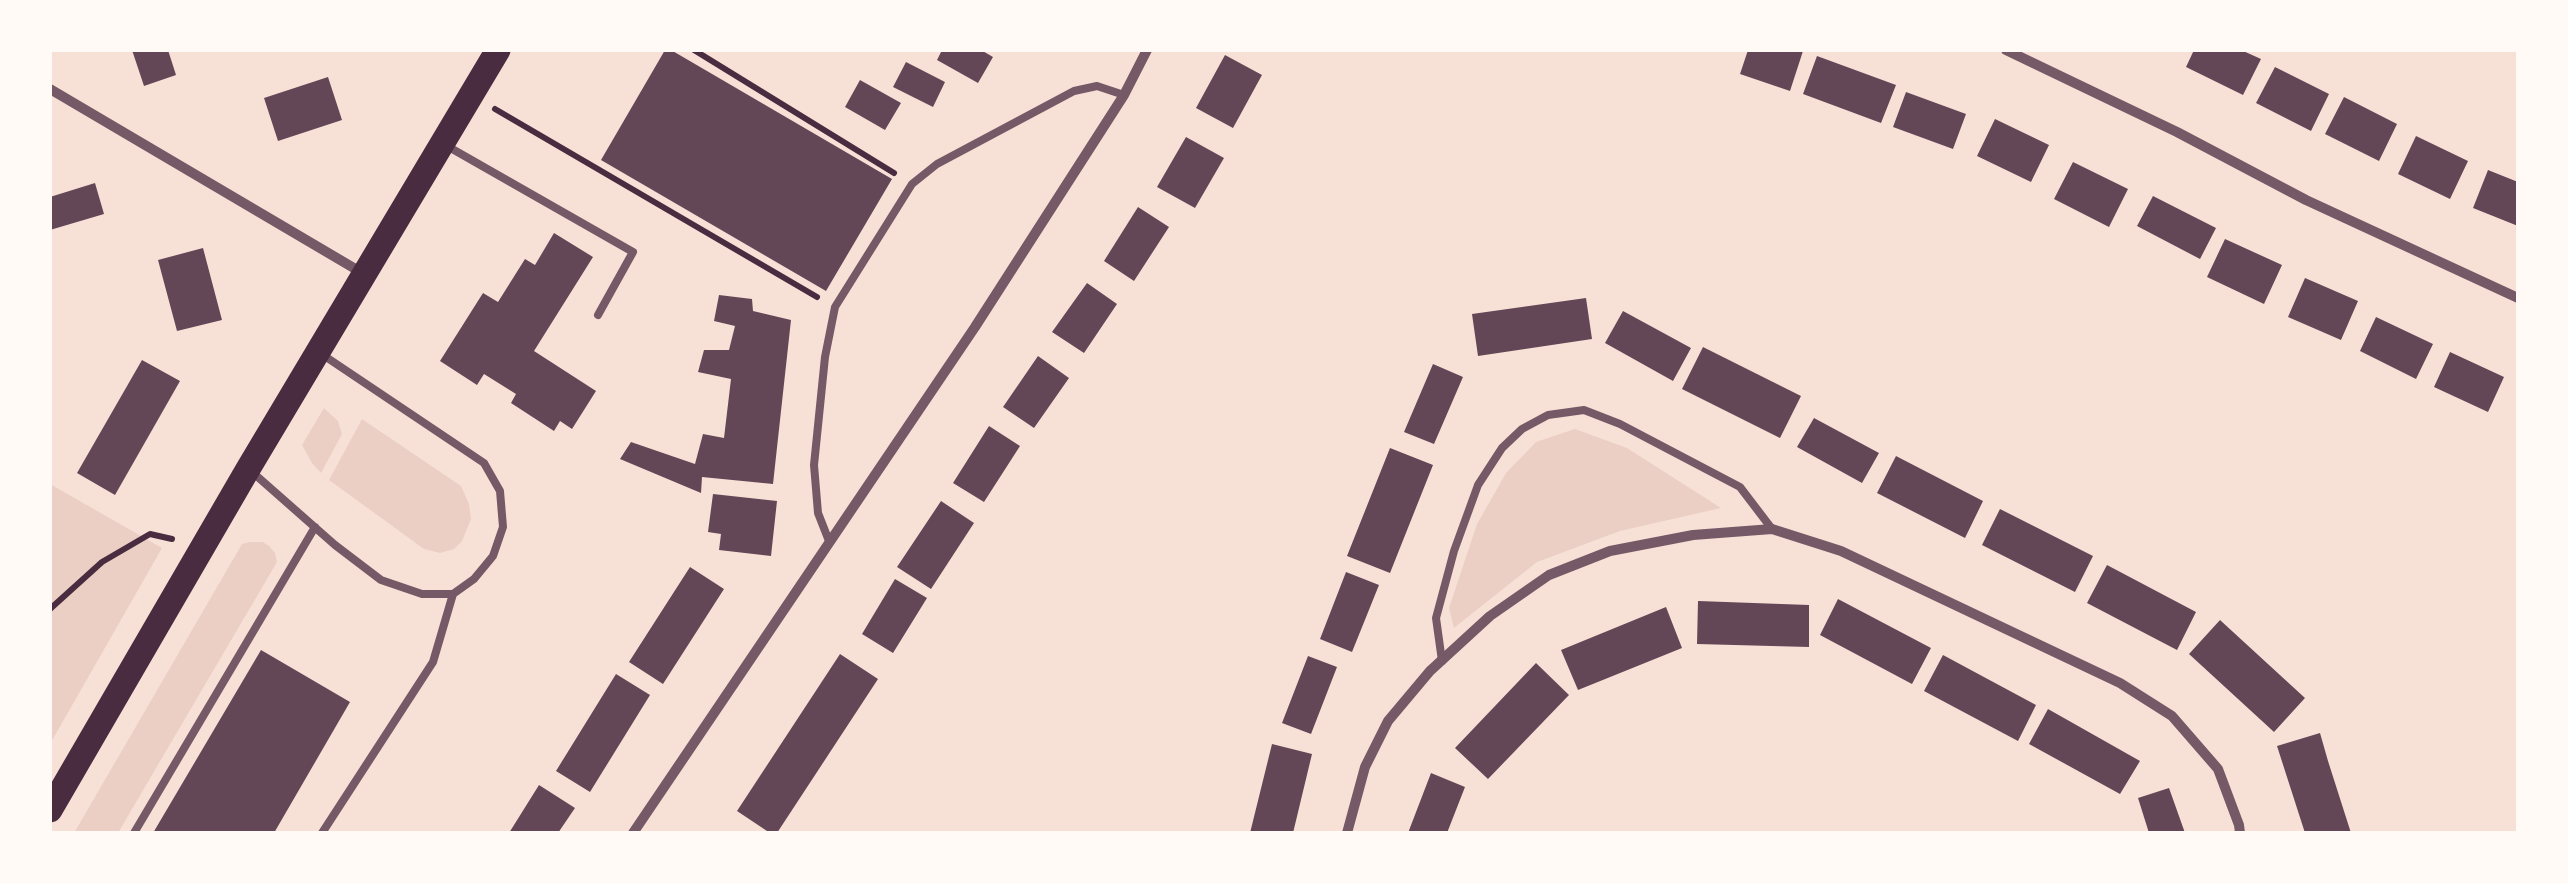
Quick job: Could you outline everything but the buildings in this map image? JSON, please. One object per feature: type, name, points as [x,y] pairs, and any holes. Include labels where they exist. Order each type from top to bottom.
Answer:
[{"type":"main road","points":[[50,810],[248,468],[498,50]]},
{"type":"street","points":[[633,833],[975,327],[1124,95],[1147,50]]},
{"type":"street","points":[[2006,50],[2177,132],[2306,200],[2518,298]]},
{"type":"street","points":[[50,89],[364,274]]},
{"type":"street","points":[[1347,833],[1365,767],[1388,721],[1442,661],[1490,616],[1548,575],[1610,551],[1693,535],[1772,530],[1841,551],[2120,682],[2172,716],[2218,769],[2240,833]]},
{"type":"lane","points":[[829,540],[818,512],[814,465],[825,357],[835,308],[912,184],[936,164],[1074,91],[1097,86],[1124,95]]},
{"type":"lane","points":[[443,144],[632,252],[598,314]]},
{"type":"lane","points":[[248,468],[381,580],[422,594],[453,594],[474,579],[493,556],[504,527],[500,491],[484,463],[318,352]]},
{"type":"lane","points":[[1442,661],[1436,618],[1454,551],[1478,486],[1502,448],[1522,428],[1548,414],[1584,410],[1620,424],[1740,487],[1772,530]]},
{"type":"lane","points":[[134,833],[315,528]]},
{"type":"lane","points":[[322,833],[434,662],[453,594]]},
{"type":"path","points":[[694,50],[912,184]]},
{"type":"path","points":[[472,96],[835,308]]},
{"type":"path","points":[[50,609],[102,562],[150,534],[202,547]]},
{"type":"shaded area","points":[[324,408],[338,421],[342,434],[321,473],[302,445]]},
{"type":"shaded area","points":[[362,419],[461,486],[471,519],[462,541],[454,549],[440,553],[424,549],[329,480]]},
{"type":"shaded area","points":[[1575,429],[1627,448],[1721,508],[1620,531],[1537,562],[1454,628],[1449,608],[1477,524],[1506,473],[1536,442]]},
{"type":"shaded area","points":[[50,484],[162,548],[50,744]]},
{"type":"shaded area","points":[[242,544],[269,546],[277,562],[118,833],[74,833]]}]
